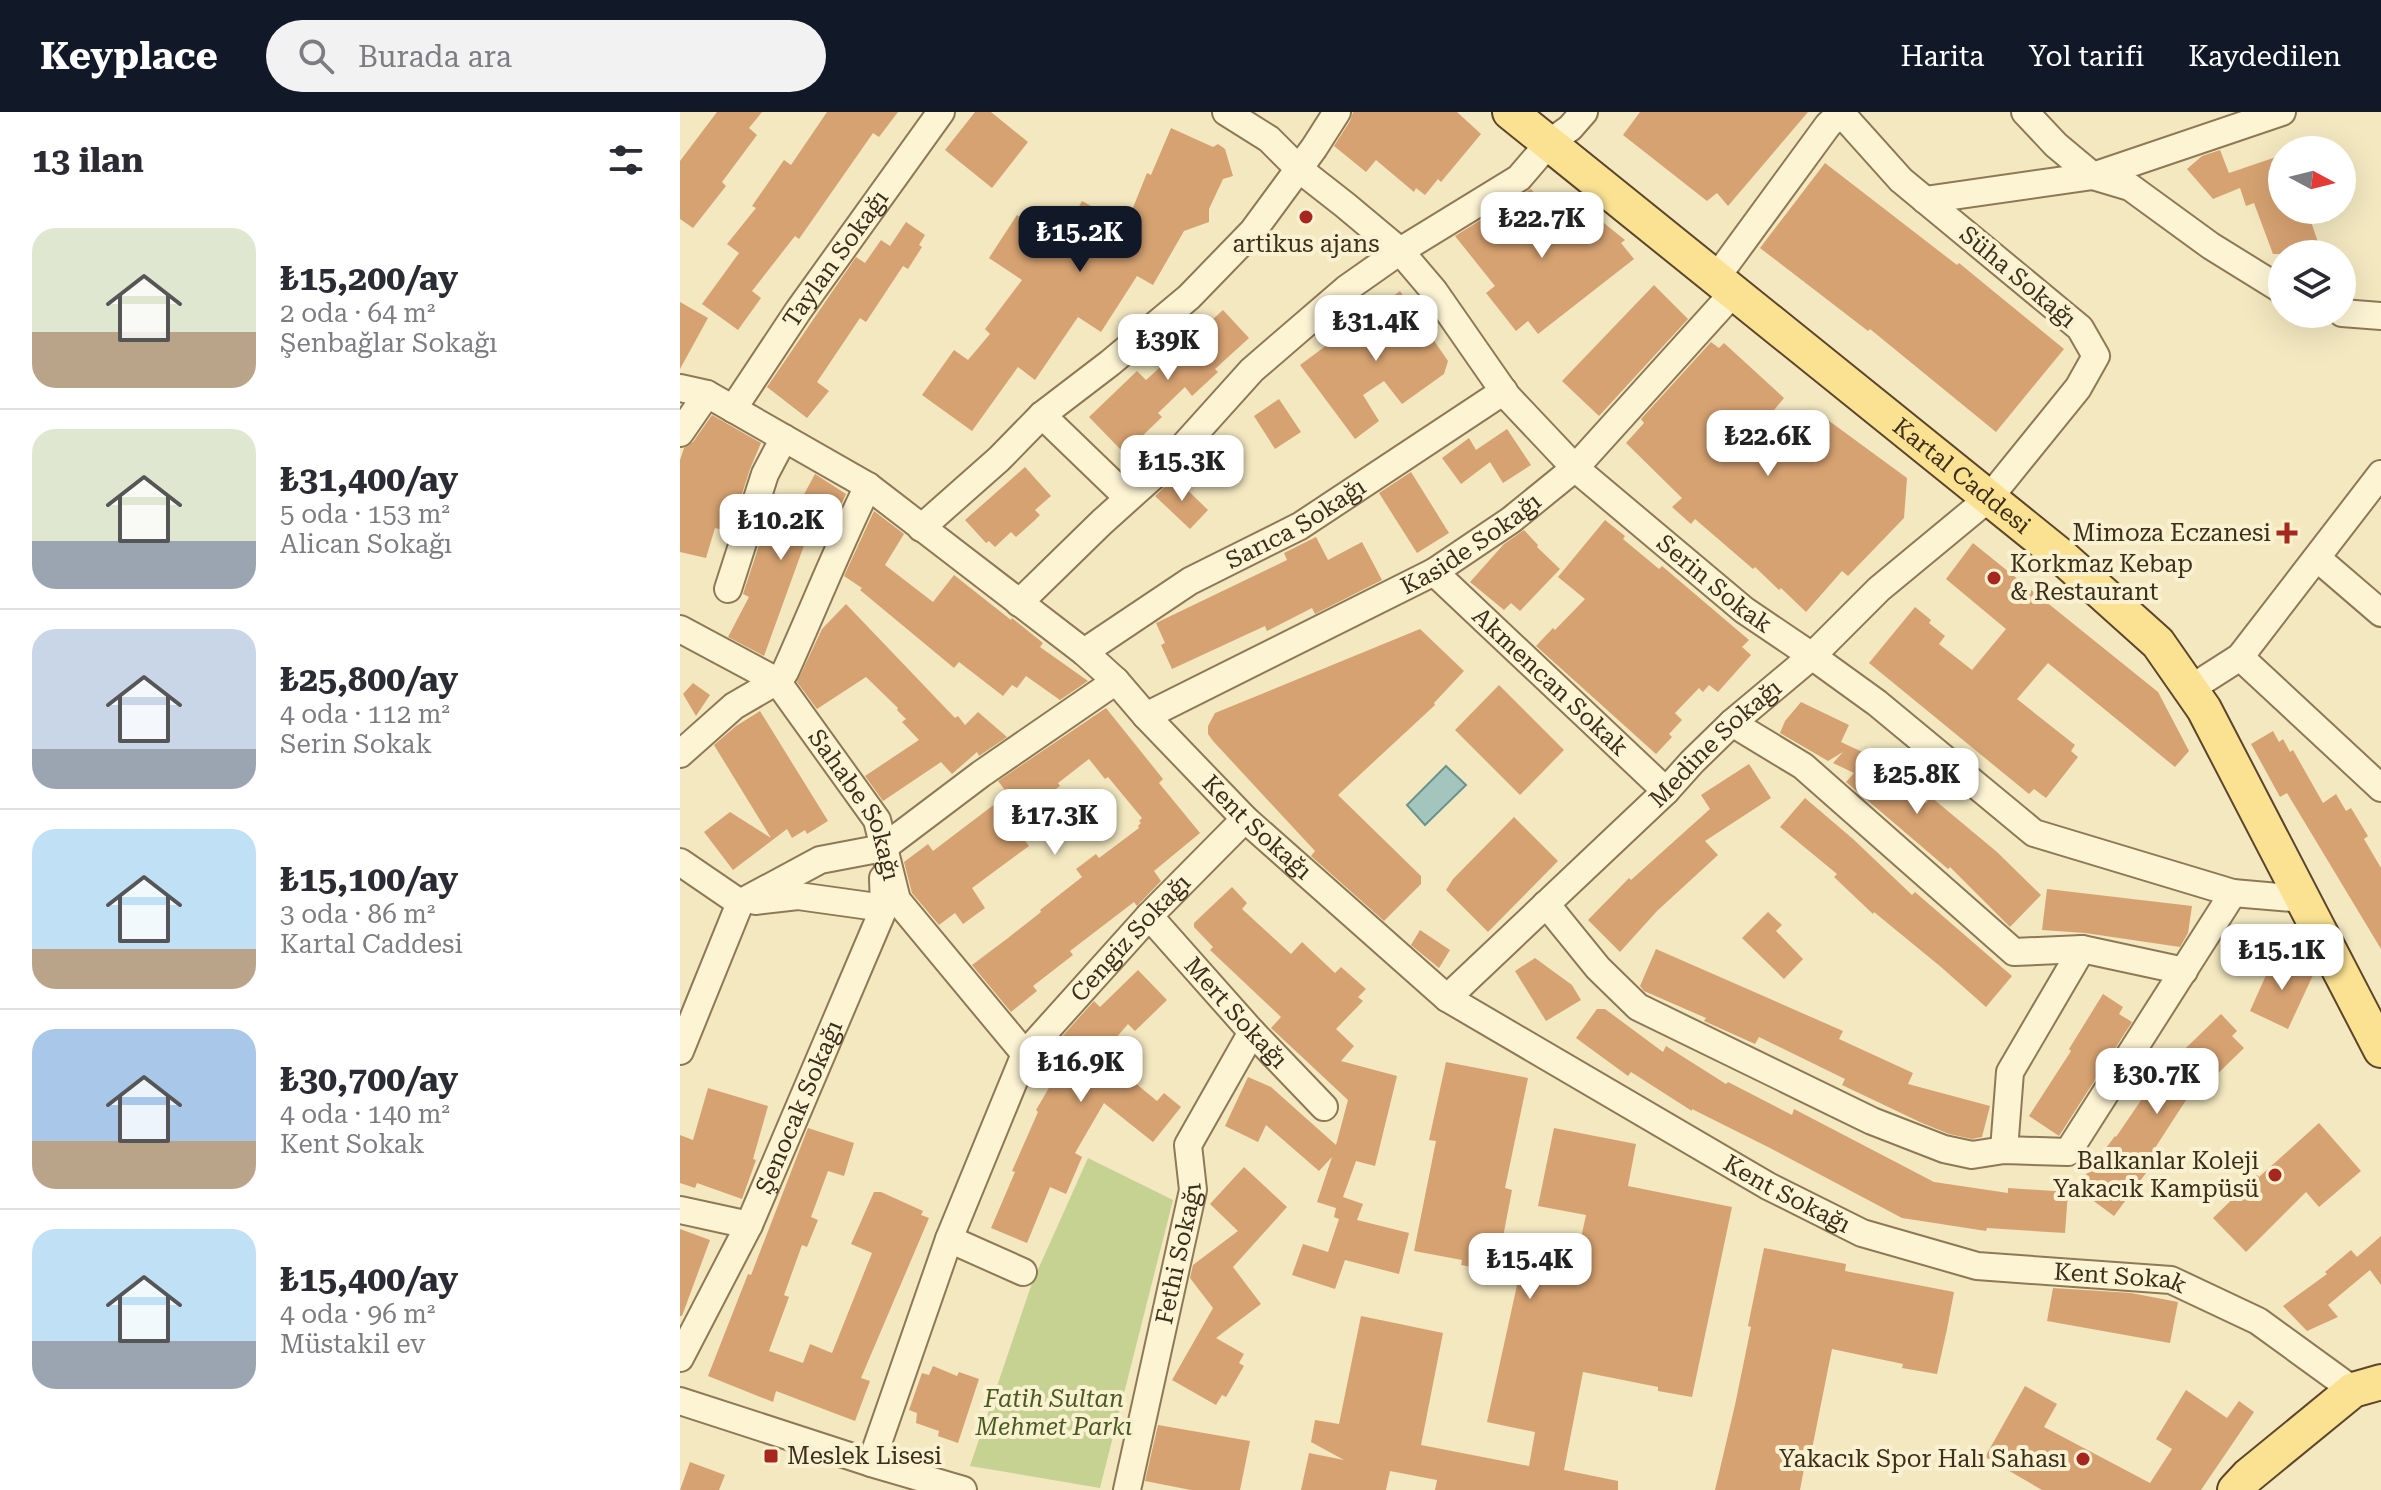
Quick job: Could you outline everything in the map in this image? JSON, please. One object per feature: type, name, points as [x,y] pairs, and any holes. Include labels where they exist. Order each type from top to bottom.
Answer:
[{"type":"main road","name":"Kartal Caddesi","points":[[1510,112],[2061,556],[2158,643],[2204,709],[2381,1050]]},
{"type":"main road","points":[[2235,1490],[2248,1476],[2367,1386]]},
{"type":"street","name":"Taylan Sokağı","points":[[733,409],[798,311],[941,112]]},
{"type":"street","name":"Serin Sokak","points":[[1226,112],[1269,139],[1299,169],[1400,251],[1434,291],[1504,391],[1575,468],[1744,610],[1877,703],[2034,833],[2233,893],[2303,899]]},
{"type":"street","points":[[921,528],[999,459],[1042,415],[1189,297],[1253,231],[1337,112]]},
{"type":"street","points":[[1019,603],[1171,460],[1252,370],[1346,289],[1400,251],[1519,178],[1549,143],[1570,128],[1584,112]]},
{"type":"street","name":"Süha Sokağı","points":[[1841,112],[1901,180],[2080,328],[2096,356],[2078,388],[1989,498]]},
{"type":"street","name":"Kaside Sokağı","points":[[1146,716],[1434,572],[1511,520],[1575,468],[1725,285],[1828,125],[1841,112]]},
{"type":"street","points":[[2025,112],[2056,145],[2093,176],[2130,187],[2211,246],[2268,281]]},
{"type":"street","points":[[1925,200],[2093,176],[2282,112]]},
{"type":"street","points":[[2356,314],[2381,316]]},
{"type":"street","name":"Kent Sokağı","points":[[680,388],[707,394],[868,486],[1084,652],[1116,681],[1245,819],[1447,998],[1768,1186],[1862,1233]]},
{"type":"street","name":"Sarıca Sokağı","points":[[1084,652],[1190,581],[1300,526],[1504,391]]},
{"type":"street","points":[[680,433],[707,394]]},
{"type":"street","points":[[1042,415],[1128,498]]},
{"type":"street","points":[[728,589],[765,474],[784,438]]},
{"type":"street","points":[[2190,689],[2240,657],[2381,474]]},
{"type":"street","points":[[680,754],[734,706],[777,681],[785,672],[868,486]]},
{"type":"street","name":"Medine Sokağı","points":[[1447,998],[1666,791],[1732,723],[1812,656],[1879,589],[1989,498]]},
{"type":"street","points":[[2317,558],[2381,613]]},
{"type":"street","name":"Akmencan Sokak","points":[[1434,572],[1666,791]]},
{"type":"street","name":"Sahabe Sokağı","points":[[680,629],[777,681],[877,820],[897,900],[1025,1054]]},
{"type":"street","points":[[2240,657],[2381,788]]},
{"type":"street","points":[[680,1051],[740,903],[820,860],[883,848],[981,774],[1116,681]]},
{"type":"street","points":[[1732,723],[1803,766],[2014,952],[2082,949],[2184,971]]},
{"type":"street","name":"Cengiz Sokağı","points":[[871,1463],[949,1239],[1025,1054],[1149,916],[1245,819]]},
{"type":"street","name":"Şenocak Sokağı","points":[[680,1358],[749,1225],[884,908],[883,848]]},
{"type":"street","points":[[680,862],[740,903],[798,896],[884,908]]},
{"type":"street","points":[[1546,904],[1598,968],[1638,1007],[1872,1121],[1944,1149],[1972,1155],[2004,1150],[2068,1152],[2233,893]]},
{"type":"street","name":"Mert Sokağı","points":[[1149,916],[1252,1032],[1324,1107]]},
{"type":"street","points":[[2004,1150],[2010,1072],[2082,949]]},
{"type":"street","name":"Fethi Sokağı","points":[[1127,1490],[1193,1190],[1188,1145],[1252,1032]]},
{"type":"street","points":[[680,1210],[749,1225]]},
{"type":"street","name":"Kent Sokak","points":[[1862,1233],[1977,1266],[2171,1280],[2258,1321],[2367,1386]]},
{"type":"street","points":[[949,1239],[1023,1272]]},
{"type":"street","points":[[680,1401],[963,1490]]},
{"type":"green space","name":"Fatih Sultan Mehmet Parkı","points":[[1088,1158],[1173,1200],[1100,1488],[970,1466],[1032,1283]]},
{"type":"water","points":[[1446,766],[1466,785],[1425,825],[1407,805]]},
{"type":"building","points":[[717,112],[762,112],[749,128],[757,135],[722,182],[726,186],[693,228],[680,219],[680,161]]},
{"type":"building","points":[[827,112],[898,112],[879,137],[873,133],[799,239],[795,236],[752,291],[761,298],[738,330],[702,304],[739,253],[727,244],[756,208],[752,206],[784,160],[791,165]]},
{"type":"building","points":[[975,112],[991,112],[1028,142],[992,188],[945,150]]},
{"type":"building","points":[[1353,112],[1457,112],[1481,134],[1441,182],[1438,179],[1425,195],[1416,188],[1414,192],[1376,160],[1366,172],[1334,146]]},
{"type":"building","points":[[1640,112],[1808,112],[1728,206],[1717,193],[1707,201],[1623,135]]},
{"type":"building","points":[[1171,128],[1213,147],[1218,144],[1225,149],[1233,176],[1223,179],[1209,209],[1209,222],[1184,231],[1153,285],[1137,276],[1101,332],[1078,317],[1035,380],[1018,367],[972,431],[922,395],[954,350],[968,360],[990,334],[985,329],[1022,280],[989,258],[1017,215],[1059,242],[1082,201],[1126,225],[1147,173],[1151,175]]},
{"type":"building","points":[[2220,150],[2229,173],[2268,160],[2268,224],[2312,224],[2317,240],[2268,241],[2254,203],[2246,206],[2240,188],[2213,199],[2187,169],[2202,156]]},
{"type":"building","points":[[1825,163],[1957,265],[1959,263],[2064,349],[1996,432],[1870,329],[1868,331],[1760,248]]},
{"type":"building","points":[[1531,189],[1565,230],[1589,211],[1625,240],[1621,243],[1634,259],[1538,334],[1528,321],[1516,331],[1486,293],[1495,286],[1455,236]]},
{"type":"building","points":[[906,222],[925,235],[919,245],[922,247],[908,269],[903,266],[866,322],[860,318],[817,382],[829,391],[807,418],[767,387],[856,257],[865,263],[881,240],[890,246]]},
{"type":"building","points":[[1654,285],[1688,319],[1599,416],[1562,381]]},
{"type":"building","points":[[1400,291],[1448,361],[1444,374],[1402,404],[1384,381],[1363,395],[1379,421],[1355,439],[1300,365]]},
{"type":"building","points":[[680,302],[708,318],[680,369]]},
{"type":"building","points":[[1223,310],[1249,338],[1215,369],[1218,372],[1192,396],[1185,387],[1158,413],[1162,417],[1134,444],[1131,441],[1121,450],[1089,417],[1137,371],[1146,380]]},
{"type":"building","points":[[1711,342],[1719,348],[1724,343],[1784,398],[1756,432],[1784,452],[1821,415],[1907,478],[1904,518],[1848,576],[1842,571],[1806,612],[1695,519],[1691,524],[1672,507],[1682,498],[1626,443],[1644,423],[1641,419]]},
{"type":"building","points":[[1279,399],[1301,432],[1275,449],[1254,416]]},
{"type":"building","points":[[712,415],[761,443],[733,522],[726,520],[723,530],[715,528],[706,558],[680,552],[680,460],[684,448],[693,442]]},
{"type":"building","points":[[1507,429],[1531,465],[1503,483],[1490,462],[1461,484],[1442,458],[1469,438],[1476,450]]},
{"type":"building","points":[[1025,467],[1051,496],[1035,510],[1040,515],[1034,521],[1016,537],[1011,532],[995,547],[989,541],[986,543],[965,520]]},
{"type":"building","points":[[1411,472],[1449,533],[1417,553],[1379,493]]},
{"type":"building","points":[[815,474],[846,494],[832,524],[815,515],[764,656],[728,637],[749,597],[743,594],[772,506],[795,511]]},
{"type":"building","points":[[1175,478],[1208,510],[1190,529],[1155,496]]},
{"type":"building","points":[[874,511],[904,534],[885,565],[933,602],[954,575],[1043,643],[1040,647],[1088,681],[1060,700],[1026,676],[1017,688],[1012,685],[1003,696],[959,662],[954,668],[844,576]]},
{"type":"building","points":[[1605,520],[1659,569],[1662,566],[1749,640],[1742,647],[1751,655],[1718,692],[1709,685],[1703,692],[1699,688],[1675,713],[1682,720],[1656,754],[1536,646],[1585,599],[1558,577]]},
{"type":"building","points":[[1524,530],[1560,569],[1520,611],[1511,603],[1504,610],[1470,582],[1504,544]]},
{"type":"building","points":[[1316,537],[1328,560],[1362,542],[1382,580],[1315,614],[1312,608],[1267,631],[1265,626],[1172,669],[1161,645],[1165,643],[1156,623],[1287,560],[1284,553]]},
{"type":"building","points":[[1973,543],[2158,692],[2189,751],[2175,767],[2048,663],[2017,699],[2075,745],[2071,751],[2078,757],[2046,798],[2034,789],[2029,794],[1869,663],[1915,607],[1945,636],[1939,644],[1972,670],[2006,629],[1946,579]]},
{"type":"building","points":[[846,604],[955,718],[958,716],[965,725],[978,712],[1007,737],[979,756],[977,752],[952,774],[941,762],[883,801],[865,776],[919,740],[902,722],[906,719],[866,677],[817,709],[797,682],[822,629]]},
{"type":"building","points":[[1420,629],[1464,671],[1435,705],[1338,795],[1421,876],[1421,884],[1384,921],[1311,856],[1315,851],[1213,741],[1208,734],[1208,726],[1215,713]]},
{"type":"building","points":[[693,683],[710,695],[696,716],[683,694]]},
{"type":"building","points":[[1499,685],[1564,750],[1520,795],[1455,730]]},
{"type":"building","points":[[1801,702],[1849,725],[1841,742],[1875,758],[1926,803],[1931,797],[1997,852],[2041,895],[2010,927],[1950,867],[1948,869],[1846,782],[1854,773],[1833,763],[1843,752],[1828,761],[1780,733],[1785,721]]},
{"type":"building","points":[[1106,708],[1163,779],[1159,783],[1200,833],[1154,871],[1161,881],[1137,906],[1134,902],[1070,951],[1073,955],[1033,986],[1037,991],[1011,1012],[972,965],[1082,877],[1076,869],[1096,854],[1099,858],[1139,828],[1142,818],[1089,759],[1058,783],[1060,786],[1011,822],[1029,846],[972,888],[985,908],[963,924],[955,913],[939,925],[912,893],[904,862],[928,844],[933,851],[1008,794],[998,781]]},
{"type":"building","points":[[760,711],[828,821],[807,834],[805,830],[792,838],[787,829],[733,870],[704,832],[730,812],[771,838],[714,745]]},
{"type":"building","points":[[2273,731],[2279,742],[2283,739],[2290,752],[2293,750],[2323,803],[2336,794],[2346,811],[2351,808],[2368,836],[2364,839],[2381,868],[2381,949],[2287,793],[2280,797],[2251,744]]},
{"type":"building","points":[[1749,764],[1771,798],[1705,841],[1718,855],[1657,911],[1620,952],[1588,920],[1629,878],[1631,880],[1710,809],[1701,795]]},
{"type":"building","points":[[1805,798],[1912,895],[1915,892],[2012,976],[1986,1007],[1873,914],[1834,877],[1837,874],[1780,827]]},
{"type":"building","points":[[1514,817],[1558,861],[1488,932],[1446,890]]},
{"type":"building","points":[[1232,887],[1247,903],[1242,909],[1291,954],[1302,942],[1335,973],[1341,967],[1366,989],[1358,997],[1363,1001],[1336,1029],[1354,1046],[1341,1061],[1397,1076],[1375,1166],[1356,1161],[1343,1197],[1363,1204],[1357,1220],[1409,1233],[1399,1274],[1345,1260],[1335,1289],[1292,1275],[1303,1244],[1328,1252],[1339,1219],[1334,1217],[1336,1208],[1317,1202],[1332,1157],[1319,1171],[1266,1125],[1258,1142],[1225,1126],[1248,1077],[1271,1087],[1336,1145],[1348,1100],[1271,1028],[1281,1017],[1210,950],[1213,947],[1194,927],[1194,923]]},
{"type":"building","points":[[2047,889],[2192,906],[2188,933],[2180,947],[2042,930]]},
{"type":"building","points":[[1768,912],[1782,925],[1776,931],[1803,959],[1784,979],[1742,938]]},
{"type":"building","points":[[1420,930],[1450,950],[1439,968],[1411,945]]},
{"type":"building","points":[[1656,949],[1843,1031],[1839,1039],[1913,1073],[1908,1084],[1990,1106],[1982,1137],[1972,1139],[1949,1134],[1922,1123],[1842,1085],[1845,1079],[1759,1037],[1755,1044],[1644,991],[1640,986]]},
{"type":"building","points":[[2275,955],[2314,973],[2288,1029],[2250,1011]]},
{"type":"building","points":[[1535,958],[1572,985],[1581,1000],[1546,1021],[1515,971]]},
{"type":"building","points":[[1138,970],[1167,1000],[1135,1031],[1128,1024],[1096,1061],[1130,1088],[1134,1082],[1157,1101],[1164,1093],[1181,1107],[1153,1142],[1104,1103],[1075,1153],[1082,1157],[1066,1194],[1050,1187],[1027,1243],[991,1228],[1038,1112],[1036,1110],[1057,1074],[1040,1061],[1094,1001],[1100,1007]]},
{"type":"building","points":[[2103,994],[2123,1007],[2119,1014],[2132,1022],[2059,1136],[2029,1116]]},
{"type":"building","points":[[1597,1009],[1605,1009],[1663,1052],[1666,1046],[1726,1084],[1728,1082],[1792,1115],[1794,1109],[1934,1182],[2008,1193],[2008,1188],[2068,1192],[2065,1233],[1987,1228],[1986,1231],[1902,1218],[1770,1148],[1692,1111],[1631,1072],[1628,1076],[1576,1038]]},
{"type":"building","points":[[2221,1014],[2237,1031],[2232,1036],[2244,1048],[2205,1086],[2199,1080],[2144,1165],[2149,1169],[2114,1216],[2076,1188],[2159,1074]]},
{"type":"building","points":[[1446,1062],[1528,1078],[1505,1188],[1512,1190],[1503,1237],[1578,1252],[1586,1215],[1538,1206],[1554,1128],[1636,1144],[1628,1186],[1732,1207],[1692,1397],[1583,1372],[1564,1470],[1618,1481],[1618,1490],[1435,1490],[1437,1480],[1390,1471],[1386,1490],[1301,1490],[1309,1453],[1344,1460],[1311,1442],[1315,1420],[1339,1424],[1361,1316],[1443,1333],[1421,1445],[1529,1466],[1535,1432],[1487,1422],[1519,1276],[1461,1265],[1462,1260],[1414,1251],[1436,1141],[1429,1140]]},
{"type":"building","points":[[708,1088],[768,1106],[753,1159],[756,1160],[742,1199],[697,1183],[695,1188],[680,1183],[680,1135],[693,1140]]},
{"type":"building","points":[[2319,1123],[2361,1171],[2319,1207],[2306,1192],[2246,1252],[2213,1218],[2257,1175],[2259,1177]]},
{"type":"building","points":[[808,1128],[854,1143],[844,1176],[828,1171],[811,1217],[818,1220],[807,1247],[802,1245],[784,1295],[789,1297],[769,1351],[803,1363],[810,1344],[832,1353],[872,1253],[851,1244],[874,1192],[881,1192],[923,1211],[921,1215],[929,1218],[861,1378],[870,1381],[855,1421],[776,1391],[773,1402],[708,1376]]},
{"type":"building","points":[[1244,1167],[1287,1207],[1233,1267],[1261,1304],[1216,1338],[1244,1354],[1239,1363],[1244,1366],[1226,1397],[1222,1395],[1216,1405],[1172,1380],[1213,1308],[1190,1278],[1193,1265],[1238,1231],[1210,1204]]},
{"type":"building","points":[[680,1229],[710,1240],[682,1316],[680,1316]]},
{"type":"building","points":[[2381,1236],[2381,1285],[2370,1270],[2328,1305],[2338,1317],[2307,1331],[2283,1306],[2327,1274],[2325,1272],[2351,1250],[2357,1257]]},
{"type":"building","points":[[1764,1248],[1846,1264],[1845,1271],[1954,1292],[1947,1329],[1937,1374],[1832,1349],[1811,1454],[1807,1453],[1800,1490],[1715,1490],[1751,1327],[1748,1326]]},
{"type":"building","points":[[2053,1288],[2131,1293],[2178,1302],[2170,1343],[2047,1321]]},
{"type":"building","points":[[933,1366],[957,1376],[959,1372],[979,1379],[958,1443],[938,1436],[939,1431],[916,1423],[917,1413],[909,1410],[922,1373],[929,1375]]},
{"type":"building","points":[[2025,1386],[2057,1404],[2044,1427],[2150,1483],[2172,1449],[2156,1439],[2186,1390],[2227,1418],[2239,1401],[2254,1412],[2201,1490],[2042,1490],[1985,1457]]},
{"type":"building","points":[[1158,1425],[1250,1441],[1240,1490],[1191,1490],[1145,1481]]},
{"type":"building","points":[[690,1462],[725,1475],[719,1490],[680,1490]]},
{"type":"place","name":"artikus ajans","points":[[1306,217]]},
{"type":"place","name":"Mimoza Eczanesi","points":[[2287,533]]},
{"type":"place","name":"Korkmaz Kebap & Restaurant","points":[[1994,578]]},
{"type":"place","name":"Balkanlar Koleji Yakacık Kampüsü","points":[[2275,1175]]},
{"type":"place","name":"Meslek Lisesi","points":[[771,1456]]},
{"type":"place","name":"Yakacık Spor Halı Sahası","points":[[2083,1459]]}]
